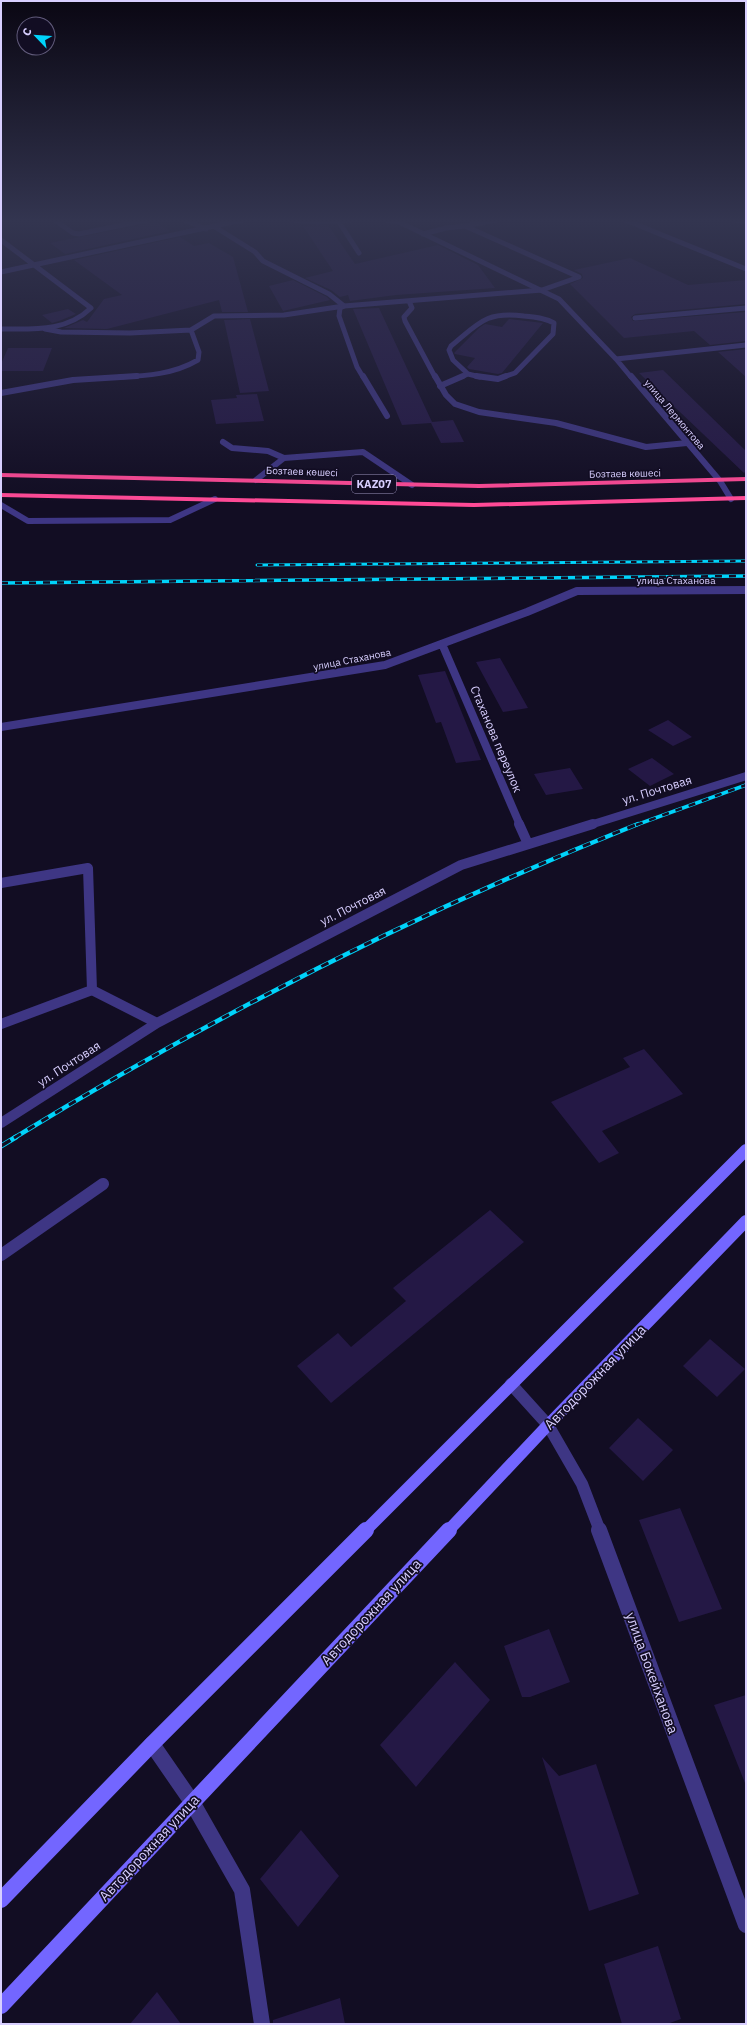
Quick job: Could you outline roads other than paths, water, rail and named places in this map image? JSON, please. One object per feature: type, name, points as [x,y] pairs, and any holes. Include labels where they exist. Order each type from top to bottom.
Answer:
[{"type":"highway","name":"Бозтаев көшесі","points":[[1,475],[479,486],[720,481],[746,479]]},
{"type":"highway","name":"KAZ07","points":[[1,494],[474,505],[746,498]]},
{"type":"main road","points":[[1,1900],[152,1744],[746,1151]]},
{"type":"main road","name":"Автодорожная улица","points":[[1,2006],[548,1425],[746,1221]]},
{"type":"street","points":[[1,330],[45,329],[69,324],[86,314]]},
{"type":"street","points":[[45,329],[61,332],[130,333],[191,330],[214,316],[294,314]]},
{"type":"street","points":[[339,314],[357,367],[387,416]]},
{"type":"street","points":[[408,314],[404,319],[440,386],[455,404],[479,412],[556,423],[646,447],[687,443]]},
{"type":"street","points":[[502,314],[494,314],[480,320],[451,346],[449,350],[453,360],[468,374],[484,378],[498,378],[515,373],[553,334],[554,324],[548,320],[514,314]]},
{"type":"street","name":"улица Лермонтова","points":[[573,314],[616,359],[720,481],[730,499]]},
{"type":"street","points":[[634,318],[684,314]]},
{"type":"street","points":[[1,393],[69,380],[144,375],[175,371],[191,366],[198,360],[199,352],[191,330]]},
{"type":"street","points":[[616,359],[746,345]]},
{"type":"street","points":[[440,386],[468,374]]},
{"type":"street","points":[[223,442],[232,448],[268,452],[284,458],[363,452],[412,485]]},
{"type":"street","points":[[256,480],[284,458]]},
{"type":"street","points":[[1,505],[28,521],[170,520],[215,499]]},
{"type":"street","name":"улица Стаханова","points":[[1,727],[386,664],[527,612],[577,591],[746,590]]},
{"type":"street","name":"Стаханова переулок","points":[[442,644],[528,844]]},
{"type":"street","name":"ул. Почтовая","points":[[1,1124],[157,1023],[461,865],[746,776]]},
{"type":"street","points":[[1,884],[88,868],[92,990]]},
{"type":"street","points":[[1,1024],[92,990],[157,1023]]},
{"type":"street","points":[[1,1255],[103,1184]]},
{"type":"street","name":"улица Бокейханова","points":[[511,1384],[548,1425],[582,1484],[746,1926]]},
{"type":"street","points":[[152,1744],[192,1802],[242,1890],[262,2024]]},
{"type":"railway","points":[[257,565],[746,561]]},
{"type":"railway","points":[[1,583],[746,576]]},
{"type":"railway","points":[[636,825],[746,785]]},
{"type":"railway","points":[[14,1138],[166,1049],[319,968],[476,892],[638,824]]},
{"type":"railway","points":[[1,1146],[16,1137]]}]
